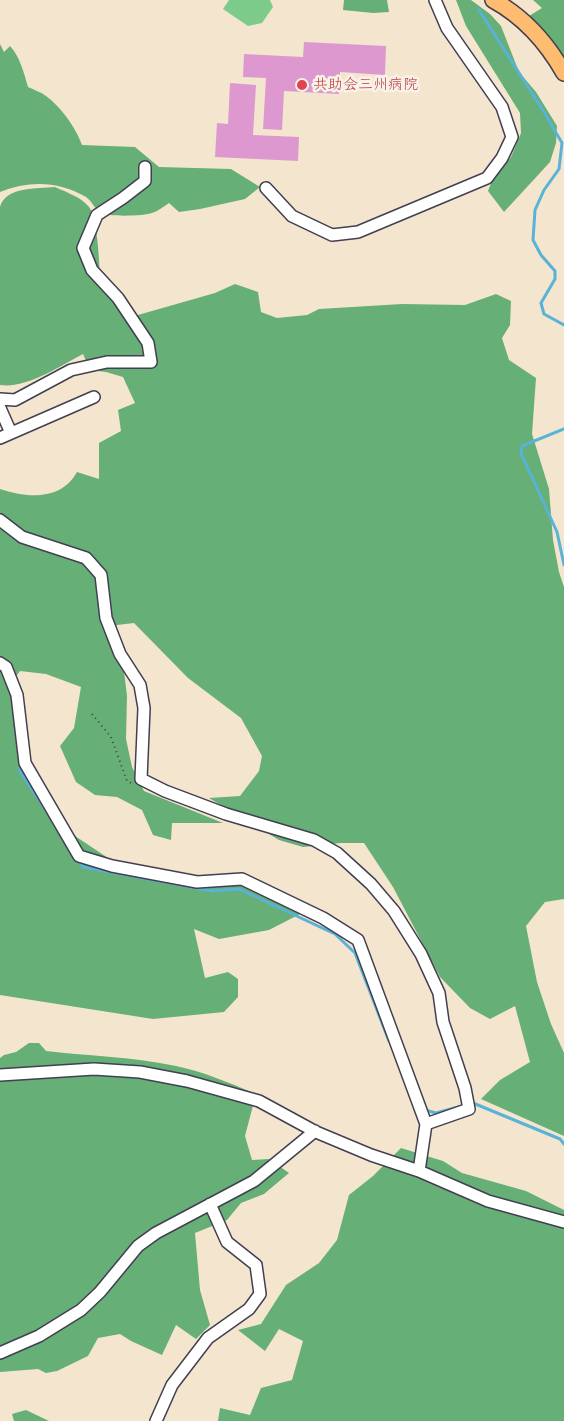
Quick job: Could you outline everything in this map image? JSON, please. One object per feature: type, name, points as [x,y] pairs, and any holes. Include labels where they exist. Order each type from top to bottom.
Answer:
[{"type":"main road","points":[[493,0],[520,18],[554,55],[564,73]]},
{"type":"street","points":[[266,188],[292,216],[332,235],[358,232],[487,178],[502,158],[512,137],[502,107],[448,28],[435,0]]},
{"type":"street","points":[[0,398],[14,400],[71,370],[108,362],[151,362],[148,342],[118,298],[92,270],[82,248],[98,215],[145,180],[146,167]]},
{"type":"street","points":[[0,438],[94,398]]},
{"type":"street","points":[[0,408],[11,433]]},
{"type":"street","points":[[0,520],[22,537],[86,558],[101,575],[106,618],[120,654],[140,685],[144,708],[141,780],[226,814],[314,840],[337,853],[365,878],[394,911],[421,954],[439,992],[443,1022],[465,1088],[469,1109],[426,1124]]},
{"type":"street","points":[[0,664],[6,667],[17,695],[25,763],[80,856],[112,866],[196,882],[242,879],[323,918],[358,940],[426,1124],[419,1171]]},
{"type":"street","points":[[0,1075],[94,1069],[140,1072],[187,1081],[259,1101],[315,1131],[371,1155],[419,1171],[488,1201],[564,1222]]},
{"type":"street","points":[[0,1353],[39,1336],[80,1310],[100,1292],[138,1246],[156,1233],[254,1180],[315,1131]]},
{"type":"street","points":[[156,1421],[172,1385],[208,1338],[249,1309],[260,1294],[256,1266],[227,1242],[210,1204]]},
{"type":"path","points":[[92,714],[111,737],[127,781],[132,783]]},
{"type":"green space","points":[[229,0],[270,0],[273,7],[262,23],[248,26],[223,9]]},
{"type":"green space","points":[[344,0],[387,0],[389,12],[373,13],[343,10]]},
{"type":"green space","points":[[456,0],[471,0],[490,14],[501,26],[519,72],[536,92],[557,126],[556,143],[550,162],[504,212],[488,191],[493,178],[511,157],[521,133],[520,113],[466,26]]},
{"type":"green space","points":[[533,0],[564,0],[564,62],[529,16],[542,8]]},
{"type":"green space","points":[[0,44],[4,52],[10,46],[19,60],[28,87],[44,95],[57,106],[72,125],[82,145],[135,147],[159,167],[231,169],[260,187],[245,199],[200,209],[179,212],[169,203],[152,213],[127,216],[102,213],[86,197],[55,185],[22,185],[0,192]]},
{"type":"green space","points":[[55,187],[78,198],[89,207],[97,234],[101,289],[131,317],[215,293],[235,284],[258,292],[261,312],[277,318],[307,315],[319,309],[402,304],[465,305],[496,294],[511,301],[510,325],[502,338],[509,360],[536,378],[532,434],[549,489],[553,540],[564,587],[564,899],[545,902],[526,926],[537,982],[551,1024],[564,1053],[564,1136],[481,1099],[500,1080],[530,1062],[515,1006],[490,1019],[470,1008],[440,977],[393,887],[364,843],[341,843],[303,847],[279,840],[209,798],[240,796],[259,771],[262,756],[241,718],[188,678],[134,623],[117,625],[106,636],[124,671],[127,696],[126,739],[132,767],[144,791],[223,823],[172,823],[171,840],[153,835],[142,810],[117,797],[95,795],[76,782],[60,746],[74,728],[81,687],[46,674],[20,671],[11,683],[16,711],[42,800],[69,832],[111,860],[175,876],[219,878],[269,890],[300,914],[269,930],[219,939],[194,929],[205,978],[228,972],[238,979],[238,997],[224,1012],[153,1019],[0,995],[0,489],[21,494],[43,495],[62,488],[77,472],[99,479],[99,443],[121,431],[118,410],[135,403],[123,377],[90,370],[83,354],[32,380],[21,384],[0,385],[0,207],[3,200],[15,192]]},
{"type":"green space","points":[[29,1043],[39,1043],[46,1051],[160,1063],[186,1068],[256,1094],[245,1136],[252,1160],[269,1159],[289,1173],[264,1194],[241,1203],[227,1220],[195,1233],[200,1290],[210,1325],[196,1339],[176,1325],[162,1355],[120,1334],[98,1338],[88,1356],[57,1371],[46,1373],[38,1369],[0,1372],[0,1058],[16,1052]]},
{"type":"green space","points":[[401,1148],[443,1161],[462,1173],[526,1191],[564,1210],[564,1421],[218,1421],[220,1408],[250,1415],[261,1388],[292,1380],[303,1341],[279,1329],[265,1351],[238,1330],[261,1324],[286,1285],[319,1263],[337,1240],[349,1195],[373,1176]]},
{"type":"green space","points":[[26,1410],[49,1421],[14,1421],[12,1414]]},
{"type":"building","name":"共助会三州病院","points":[[304,42],[386,46],[385,75],[340,72],[339,94],[284,91],[282,130],[263,129],[266,78],[243,77],[244,54],[303,57]]},
{"type":"building","points":[[230,83],[256,85],[253,135],[299,137],[298,161],[215,157],[217,123],[228,124]]},
{"type":"waterway","points":[[479,10],[562,143],[559,169],[544,190],[535,210],[533,240],[541,255],[555,271],[555,279],[541,303],[544,314],[564,325]]},
{"type":"waterway","points":[[564,429],[522,446],[521,453],[557,532],[564,565]]},
{"type":"waterway","points":[[19,770],[51,818]]},
{"type":"waterway","points":[[77,859],[83,867],[212,891],[239,889],[335,934],[355,953],[389,1041]]},
{"type":"waterway","points":[[470,1103],[560,1139],[564,1144]]},
{"type":"waterway","points":[[425,1110],[436,1113],[462,1106]]},
{"type":"place","name":"共助会三州病院","points":[[302,85]]}]
